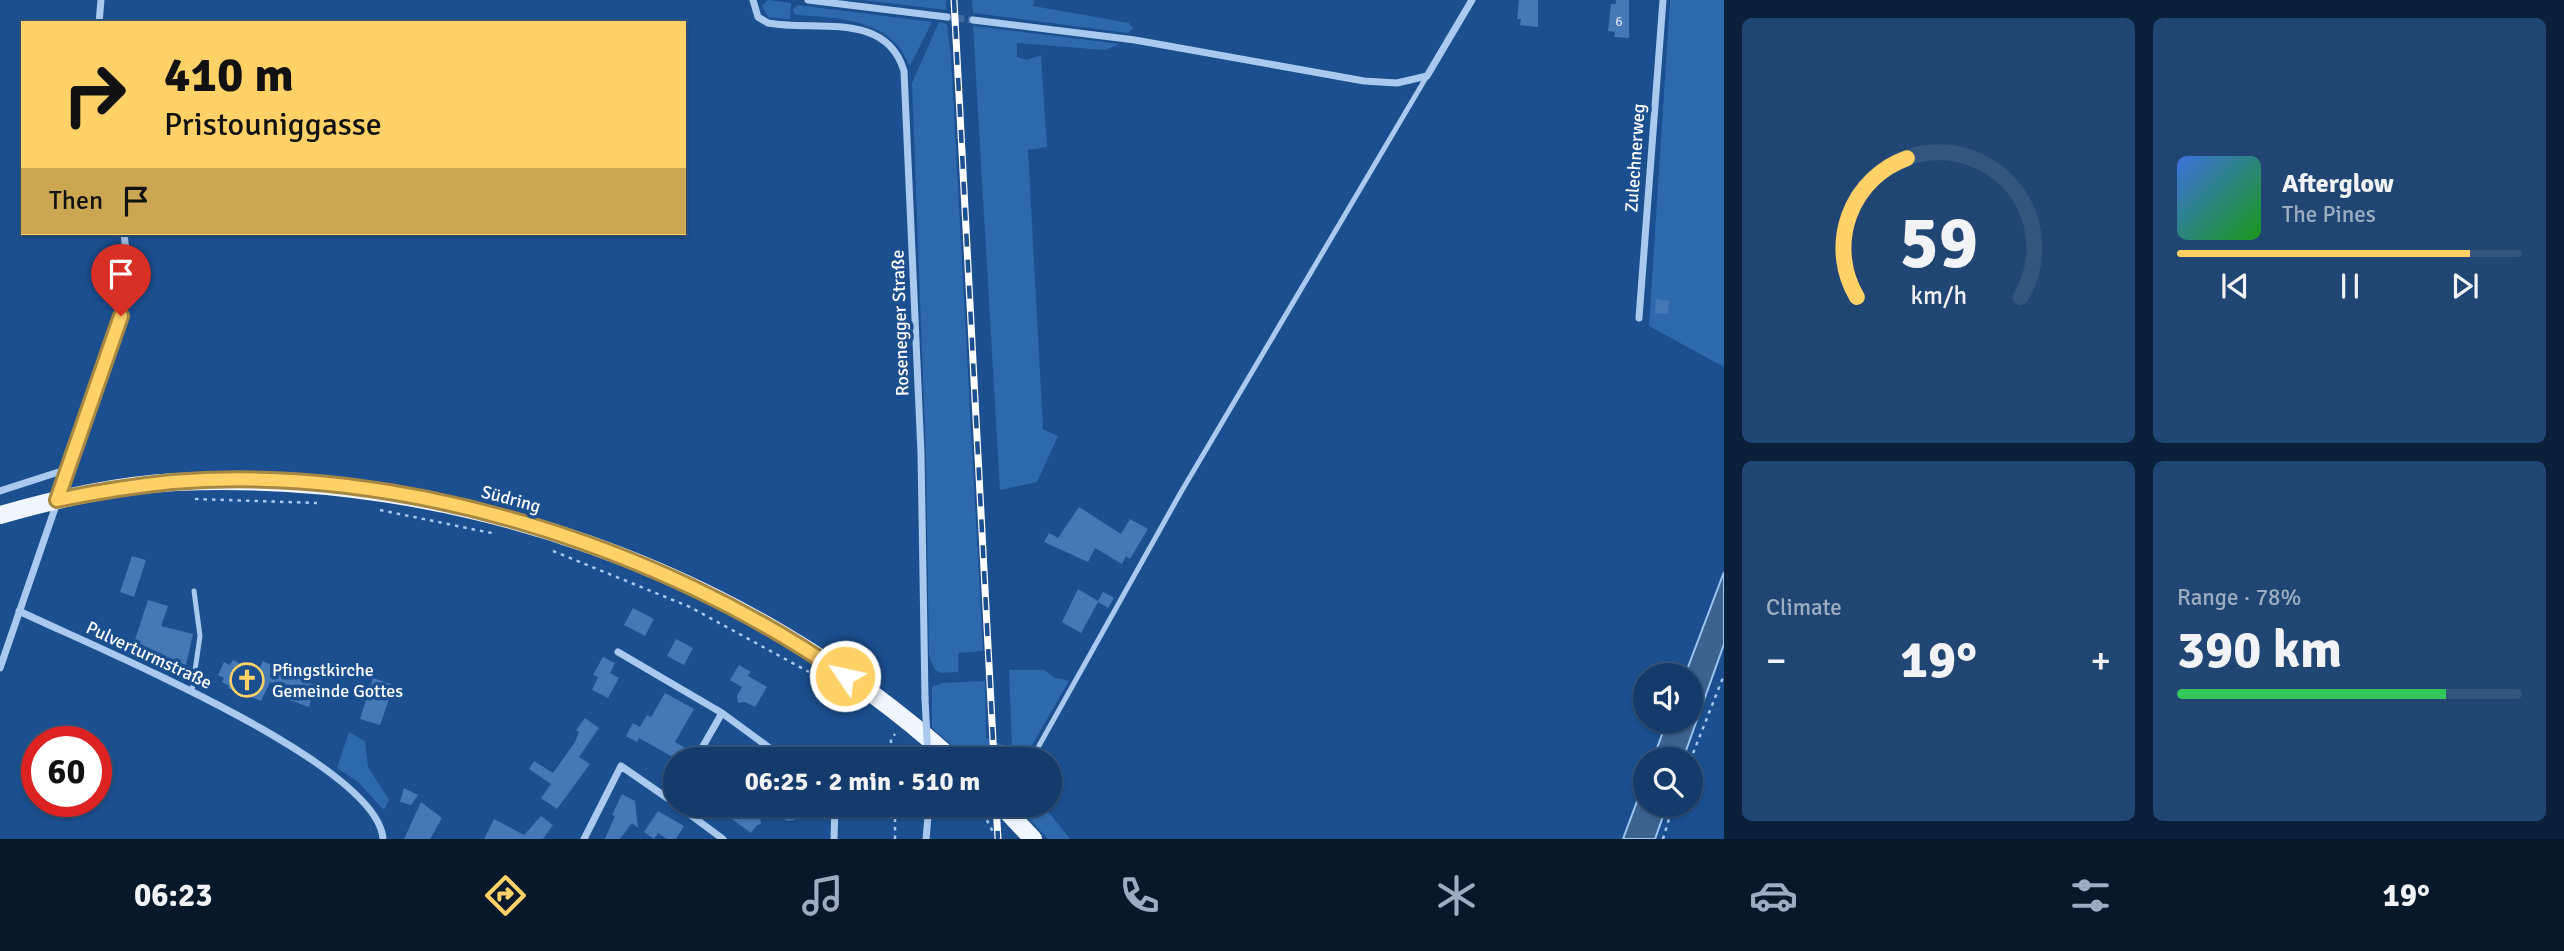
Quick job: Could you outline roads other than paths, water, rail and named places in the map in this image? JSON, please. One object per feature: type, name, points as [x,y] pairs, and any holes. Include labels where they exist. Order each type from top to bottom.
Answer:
[{"type":"main road","name":"Südring","points":[[0,515],[57,500],[174,482],[266,481],[358,489],[421,499],[524,523],[658,572],[768,627],[870,694],[937,747]]},
{"type":"main road","points":[[1012,817],[1033,839]]},
{"type":"street","points":[[99,21],[101,0]]},
{"type":"street","name":"Rosenegger Straße","points":[[754,0],[758,17],[768,23],[836,26],[870,33],[892,47],[904,71],[920,439],[927,747]]},
{"type":"street","points":[[808,0],[947,17]]},
{"type":"street","points":[[973,20],[1135,40],[1364,81],[1397,83],[1427,76],[1472,0]]},
{"type":"street","name":"Zulechnerweg","points":[[1639,318],[1663,0]]},
{"type":"street","points":[[0,668],[130,290],[124,235]]},
{"type":"street","points":[[0,491],[68,468]]},
{"type":"street","name":"Pulverturmstraße","points":[[19,611],[192,691],[272,732],[363,798],[383,825],[383,839]]},
{"type":"street","points":[[618,652],[722,713],[768,747]]},
{"type":"street","points":[[702,747],[722,713]]},
{"type":"street","points":[[584,839],[621,766],[663,795]]},
{"type":"street","points":[[693,817],[723,839]]},
{"type":"street","points":[[834,839],[835,817]]},
{"type":"street","points":[[926,839],[928,817]]},
{"type":"lane","points":[[1038,747],[1181,492],[1427,76]]},
{"type":"lane","points":[[192,691],[200,636],[194,591]]},
{"type":"tunnel","points":[[947,17],[973,20]]},
{"type":"railway","points":[[954,0],[993,747]]},
{"type":"railway","points":[[997,817],[998,839]]},
{"type":"place","name":"Pfingstkirche Gemeinde Gottes","points":[[247,680]]}]
